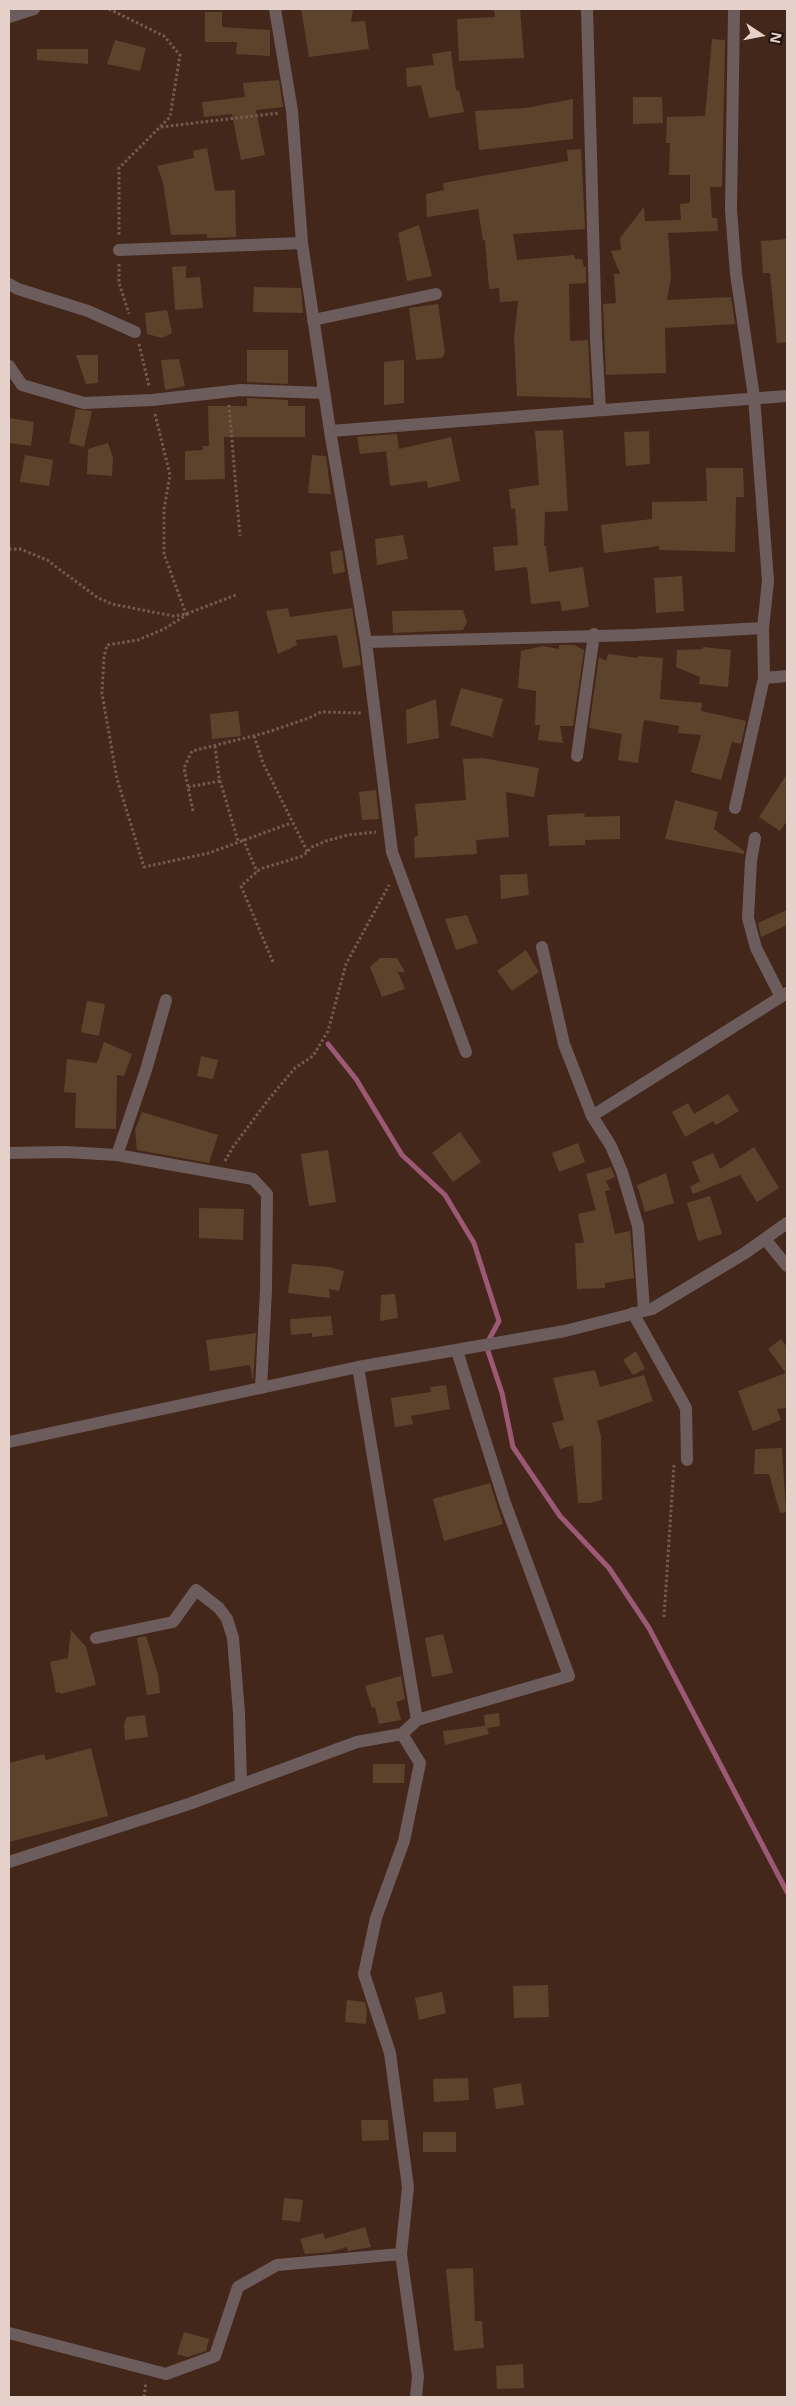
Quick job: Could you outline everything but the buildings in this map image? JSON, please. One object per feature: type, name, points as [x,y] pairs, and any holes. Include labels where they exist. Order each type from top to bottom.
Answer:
[{"type":"street","points":[[9,17],[34,9]]},
{"type":"street","points":[[275,9],[292,111],[302,243],[330,432],[366,642],[392,852],[466,1052]]},
{"type":"street","points":[[587,9],[591,204],[600,410]]},
{"type":"street","points":[[734,9],[731,210],[736,274],[754,397],[768,581],[762,628],[764,678],[735,808]]},
{"type":"street","points":[[119,250],[302,243]]},
{"type":"street","points":[[9,284],[18,289],[88,311],[135,332]]},
{"type":"street","points":[[313,320],[436,294]]},
{"type":"street","points":[[9,366],[22,385],[84,403],[152,400],[228,392],[324,393]]},
{"type":"street","points":[[330,432],[754,397],[787,396]]},
{"type":"street","points":[[366,642],[594,634],[636,635],[762,628]]},
{"type":"street","points":[[577,756],[594,634]]},
{"type":"street","points":[[764,678],[787,676]]},
{"type":"street","points":[[592,1116],[784,995],[756,948],[748,918],[751,861],[756,838]]},
{"type":"street","points":[[542,947],[564,1044],[592,1116],[615,1155],[638,1226],[639,1312],[686,1408],[687,1460]]},
{"type":"street","points":[[117,1155],[146,1070],[166,1000]]},
{"type":"street","points":[[9,1153],[66,1152],[117,1155],[253,1179],[267,1194],[266,1290],[261,1388]]},
{"type":"street","points":[[9,1442],[358,1367],[565,1331],[639,1312],[660,1304],[765,1239],[787,1223]]},
{"type":"street","points":[[765,1239],[787,1266]]},
{"type":"street","points":[[9,1862],[172,1810],[241,1783],[357,1742],[402,1734],[418,1720],[569,1676],[505,1503],[457,1350]]},
{"type":"street","points":[[358,1367],[418,1720]]},
{"type":"street","points":[[96,1638],[173,1622],[196,1590],[218,1608],[227,1619],[233,1638],[239,1713],[241,1783]]},
{"type":"street","points":[[402,1734],[420,1763],[404,1841],[376,1918],[364,1974],[390,2053],[408,2187],[401,2254],[418,2376],[416,2397]]},
{"type":"street","points":[[9,2333],[166,2374],[215,2356],[238,2287],[277,2265],[401,2254]]},
{"type":"path","points":[[109,9],[164,36],[180,55],[170,117],[119,168],[119,283],[135,332],[170,474],[164,509],[164,554],[187,614]]},
{"type":"path","points":[[160,127],[292,111]]},
{"type":"path","points":[[228,392],[240,536]]},
{"type":"path","points":[[9,549],[20,550],[48,560],[98,598],[112,604],[173,616],[187,614]]},
{"type":"path","points":[[236,594],[187,614],[164,629],[138,640],[106,645],[102,693],[117,779],[144,867],[209,853],[291,823]]},
{"type":"path","points":[[193,811],[184,768],[192,751],[254,736],[309,718],[321,712],[374,713]]},
{"type":"path","points":[[254,736],[263,763],[291,823],[308,852]]},
{"type":"path","points":[[215,746],[220,782],[238,841]]},
{"type":"path","points":[[188,787],[220,782]]},
{"type":"path","points":[[273,962],[240,886],[260,868],[308,852],[326,841],[348,835],[389,830]]},
{"type":"path","points":[[243,839],[257,872]]},
{"type":"path","points":[[219,1173],[233,1147],[268,1100],[295,1068],[313,1056],[328,1031],[346,964],[398,868]]},
{"type":"path","points":[[664,1617],[674,1462],[687,1460]]},
{"type":"waterway","points":[[328,1044],[356,1079],[402,1155],[445,1195],[474,1243],[499,1321],[486,1345],[502,1393],[513,1447],[560,1516],[609,1568],[649,1628],[787,1892]]}]
